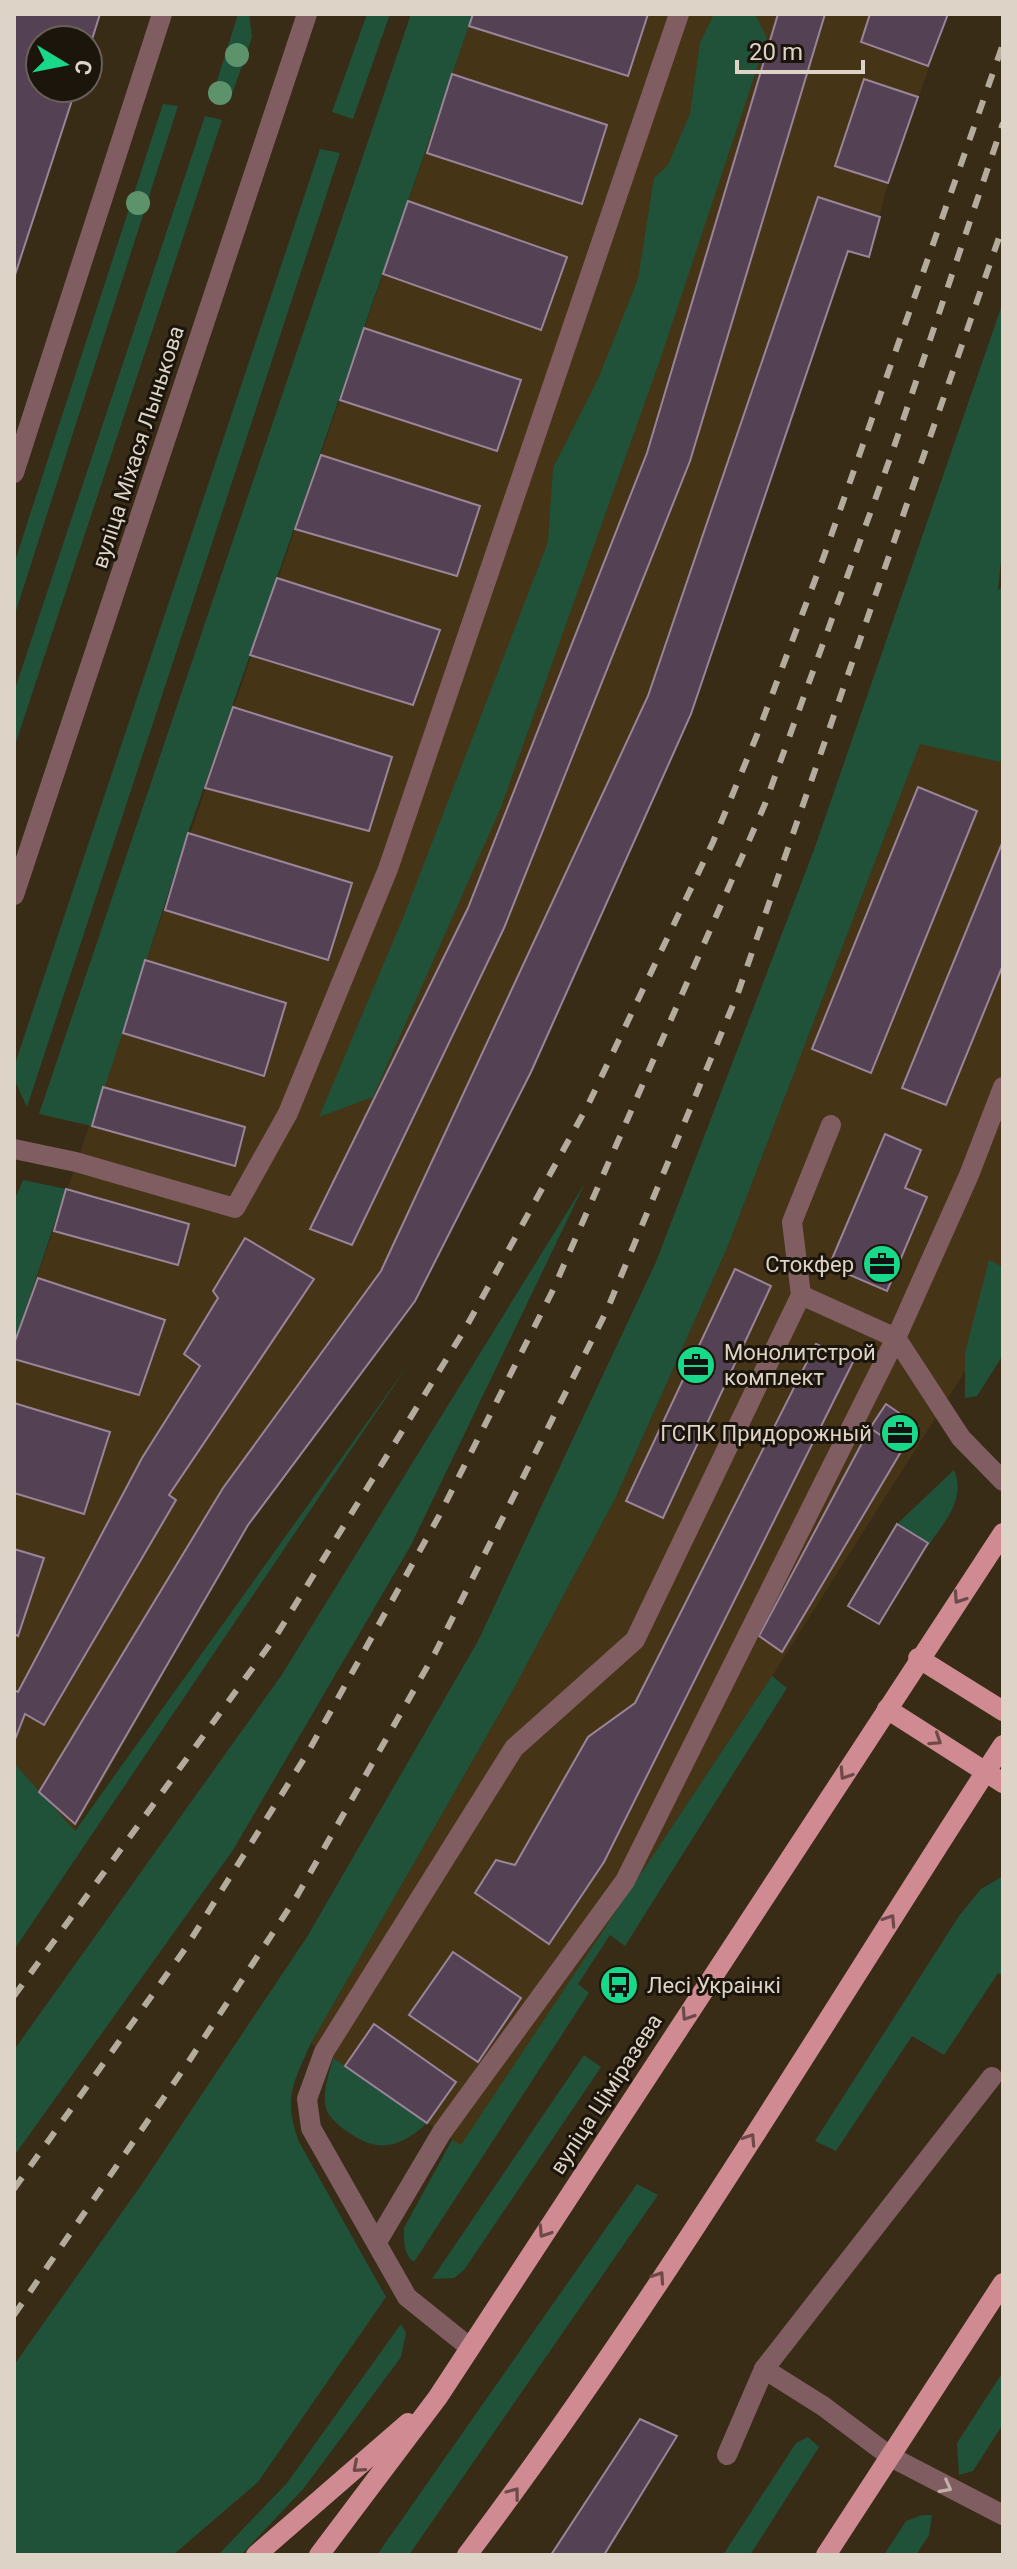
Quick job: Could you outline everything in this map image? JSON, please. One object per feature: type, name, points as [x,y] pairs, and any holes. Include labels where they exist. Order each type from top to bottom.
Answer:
[{"type":"main road","name":"вуліца Ціміразева","points":[[319,2555],[438,2397],[468,2346],[1003,1533]]},
{"type":"main road","points":[[918,1658],[1003,1711]]},
{"type":"main road","points":[[887,1709],[994,1778]]},
{"type":"main road","points":[[467,2555],[521,2484],[994,1778],[1003,1745]]},
{"type":"main road","points":[[826,2555],[1003,2283]]},
{"type":"main road","points":[[256,2555],[438,2397]]},
{"type":"street","points":[[14,473],[162,14]]},
{"type":"street","name":"вуліца Міхася Лынькова","points":[[14,895],[307,14]]},
{"type":"street","points":[[14,1149],[76,1162],[235,1208],[288,1113],[388,869],[679,14]]},
{"type":"street","points":[[377,2242],[442,2132],[625,1881],[896,1338],[969,1175],[1003,1087]]},
{"type":"street","points":[[468,2346],[407,2297],[311,2128],[307,2099],[324,2052],[514,1748],[635,1640],[801,1295],[792,1222],[831,1125]]},
{"type":"street","points":[[801,1295],[896,1338],[961,1438],[1003,1481]]},
{"type":"street","points":[[727,2455],[764,2369],[992,2077]]},
{"type":"street","points":[[764,2369],[823,2406],[891,2457],[1003,2515]]},
{"type":"shaded area","points":[[473,14],[948,14],[888,183],[869,257],[848,252],[691,714],[531,1072],[415,1301],[248,1525],[74,1831],[14,1763],[14,1344]]},
{"type":"shaded area","points":[[920,743],[999,762],[1003,754],[1003,1311],[772,1676],[461,2146],[311,2043],[513,1690],[615,1499],[727,1248]]},
{"type":"green space","points":[[238,14],[249,14],[252,37],[230,100],[213,94]]},
{"type":"green space","points":[[367,14],[390,14],[353,119],[332,112]]},
{"type":"green space","points":[[411,14],[473,14],[188,833],[92,1126],[39,1114]]},
{"type":"green space","points":[[714,14],[755,14],[767,38],[660,360],[501,807],[373,1097],[319,1117],[403,918],[548,542],[553,468],[598,379],[638,279],[654,178],[668,165],[690,114],[700,43]]},
{"type":"green space","points":[[163,104],[178,106],[14,617],[14,564]]},
{"type":"green space","points":[[205,116],[222,120],[14,748],[14,692]]},
{"type":"green space","points":[[320,149],[340,153],[27,1107],[14,1079],[14,1067]]},
{"type":"green space","points":[[1003,302],[1003,541],[998,590],[1003,587],[1003,754],[1000,762],[920,744],[727,1248],[615,1499],[513,1690],[311,2043],[295,2081],[291,2102],[299,2142],[386,2297],[258,2482],[173,2555],[14,2555],[14,2365],[142,2184],[307,1937],[478,1641],[656,1262],[814,850]]},
{"type":"green space","points":[[23,1180],[66,1189],[14,1344],[14,1201]]},
{"type":"green space","points":[[585,1183],[411,1545],[233,1850],[14,2156],[14,2050],[281,1676]]},
{"type":"green space","points":[[989,1260],[1003,1267],[1003,1355],[977,1396],[965,1398],[965,1353]]},
{"type":"green space","points":[[408,1365],[14,1950],[14,1763],[75,1831]]},
{"type":"green space","points":[[954,1470],[957,1481],[955,1502],[926,1549],[928,1542],[897,1524]]},
{"type":"green space","points":[[772,1676],[787,1688],[625,1946],[610,1935],[578,1984],[589,1993],[414,2262],[406,2251],[404,2228],[452,2140],[461,2145]]},
{"type":"green space","points":[[1003,1876],[1003,1976],[998,1973],[944,2055],[912,2036],[836,2151],[815,2141],[959,1916],[981,1889]]},
{"type":"green space","points":[[584,2055],[601,2067],[464,2270],[454,2278],[432,2279]]},
{"type":"green space","points":[[333,2058],[427,2123],[409,2137],[390,2145],[372,2144],[348,2132],[333,2119],[326,2106],[326,2086]]},
{"type":"green space","points":[[637,2184],[658,2195],[409,2555],[377,2555]]},
{"type":"green space","points":[[401,2324],[406,2333],[401,2357],[304,2488],[241,2555],[218,2555],[287,2483]]},
{"type":"green space","points":[[1003,2372],[1003,2424],[973,2471],[959,2475],[957,2443]]},
{"type":"green space","points":[[808,2437],[819,2447],[750,2555],[723,2555],[796,2443]]},
{"type":"green space","points":[[932,2515],[929,2535],[916,2555],[884,2555],[906,2521]]},
{"type":"building","points":[[14,14],[100,14],[97,24],[24,24],[24,104],[71,104],[14,278]]},
{"type":"building","points":[[473,14],[648,14],[628,76],[469,26]]},
{"type":"building","points":[[778,14],[825,14],[690,461],[504,928],[352,1245],[310,1229],[468,908],[647,453]]},
{"type":"building","points":[[870,14],[948,14],[928,66],[861,42]]},
{"type":"building","points":[[452,74],[607,125],[582,204],[427,153]]},
{"type":"building","points":[[864,79],[918,97],[888,183],[835,166]]},
{"type":"building","points":[[818,197],[880,217],[869,257],[848,251],[691,714],[531,1072],[415,1301],[248,1525],[75,1824],[39,1792],[223,1488],[381,1271],[648,696]]},
{"type":"building","points":[[408,201],[567,257],[541,330],[383,274]]},
{"type":"building","points":[[364,328],[521,380],[497,451],[340,400]]},
{"type":"building","points":[[321,455],[480,506],[457,576],[295,529]]},
{"type":"building","points":[[277,578],[440,630],[413,705],[250,655]]},
{"type":"building","points":[[233,707],[392,757],[369,831],[205,788]]},
{"type":"building","points":[[918,787],[977,811],[871,1073],[812,1049]]},
{"type":"building","points":[[188,833],[352,883],[328,960],[165,910]]},
{"type":"building","points":[[1003,841],[1003,965],[946,1105],[902,1088]]},
{"type":"building","points":[[145,960],[286,1003],[264,1076],[123,1033]]},
{"type":"building","points":[[103,1087],[245,1127],[235,1166],[92,1126]]},
{"type":"building","points":[[885,1134],[921,1150],[905,1188],[927,1197],[887,1291],[829,1266]]},
{"type":"building","points":[[66,1189],[189,1224],[178,1265],[54,1231]]},
{"type":"building","points":[[245,1238],[314,1279],[169,1495],[176,1500],[44,1725],[25,1714],[14,1742],[14,1690],[18,1692],[142,1458],[200,1366],[184,1354],[218,1298],[213,1291]]},
{"type":"building","points":[[735,1269],[771,1286],[663,1518],[626,1501]]},
{"type":"building","points":[[38,1278],[165,1320],[139,1395],[14,1359],[14,1344]]},
{"type":"building","points":[[816,1344],[854,1360],[604,1862],[549,1944],[475,1893],[496,1860],[515,1865],[588,1737],[635,1703]]},
{"type":"building","points":[[14,1403],[110,1432],[84,1514],[14,1493]]},
{"type":"building","points":[[886,1404],[918,1426],[902,1450],[870,1428]]},
{"type":"building","points":[[870,1428],[902,1450],[782,1652],[759,1636]]},
{"type":"building","points":[[897,1524],[928,1543],[879,1624],[848,1606]]},
{"type":"building","points":[[14,1549],[44,1558],[18,1636],[14,1634]]},
{"type":"building","points":[[453,1952],[521,1998],[478,2062],[409,2015]]},
{"type":"building","points":[[374,2024],[456,2082],[427,2123],[345,2066]]},
{"type":"building","points":[[640,2419],[677,2436],[604,2555],[551,2555]]},
{"type":"railway","points":[[14,1996],[276,1636],[465,1329],[588,1105],[713,842],[757,735],[824,556],[1003,44]]},
{"type":"railway","points":[[14,2189],[185,1949],[307,1754],[439,1516],[553,1290],[765,804],[893,450],[1003,123]]},
{"type":"railway","points":[[14,2315],[189,2061],[297,1896],[435,1653],[607,1310],[738,993],[1003,226]]},
{"type":"place","name":"Стокфер","points":[[882,1264]]},
{"type":"place","name":"Монолитстрой комплект","points":[[696,1365]]},
{"type":"place","name":"ГСПК Придорожный","points":[[900,1433]]},
{"type":"place","name":"Лесі Украінкі","points":[[619,1985]]}]
